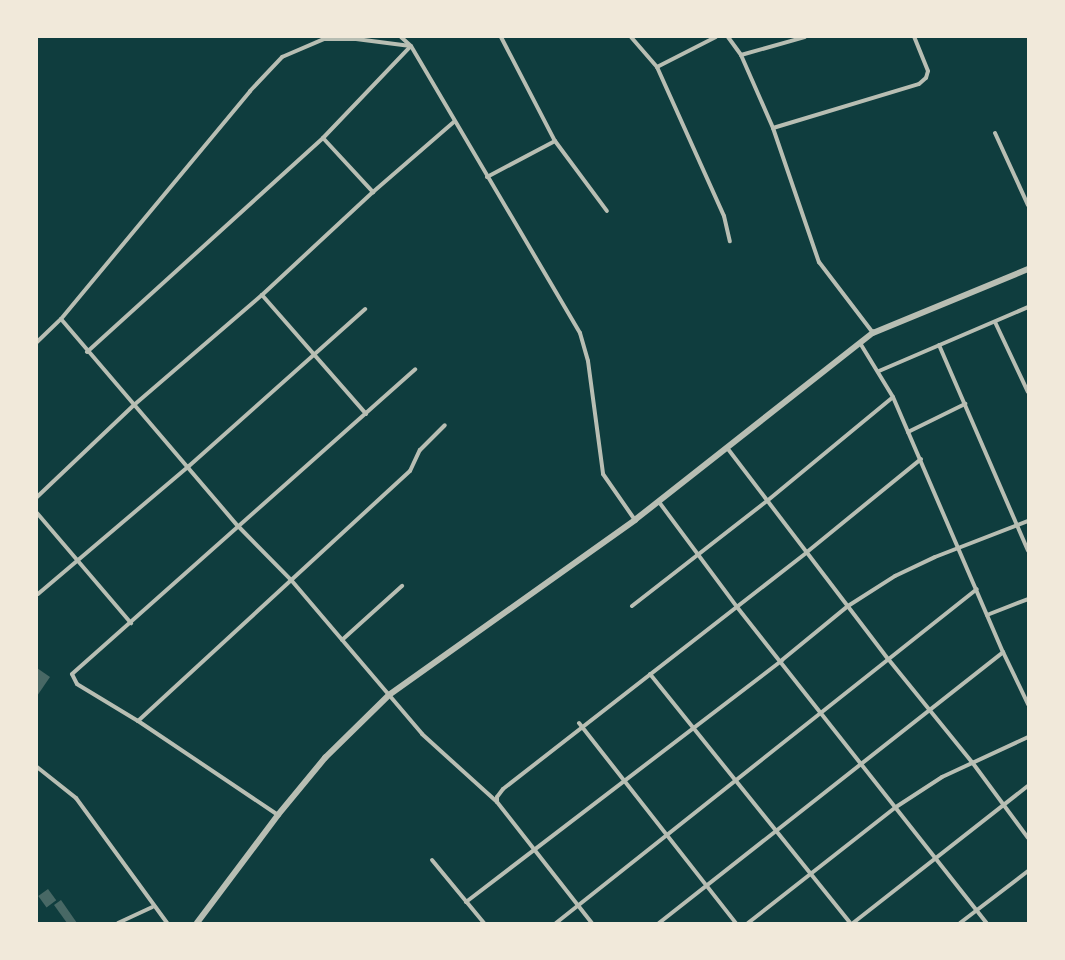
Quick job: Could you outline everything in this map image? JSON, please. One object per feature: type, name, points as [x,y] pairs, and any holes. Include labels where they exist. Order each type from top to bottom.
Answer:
[{"type":"street","points":[[401,37],[411,46],[580,333],[588,360],[602,469],[608,485],[635,520]]},
{"type":"street","points":[[502,37],[555,141],[607,210]]},
{"type":"street","points":[[631,37],[656,67],[709,180],[724,216],[730,240]]},
{"type":"street","points":[[656,67],[716,37]]},
{"type":"street","points":[[728,37],[742,55],[772,128],[819,262],[872,333]]},
{"type":"street","points":[[742,55],[805,37]]},
{"type":"street","points":[[772,128],[919,84],[926,78],[928,71],[914,37]]},
{"type":"street","points":[[37,342],[61,319],[250,91],[282,57],[324,39],[356,40],[411,46]]},
{"type":"street","points":[[87,352],[323,138],[411,46]]},
{"type":"street","points":[[37,497],[134,405],[262,295],[373,192],[454,121]]},
{"type":"street","points":[[995,133],[1028,205]]},
{"type":"street","points":[[323,138],[373,192]]},
{"type":"street","points":[[487,177],[555,141]]},
{"type":"street","points":[[197,923],[278,815],[351,730],[389,695],[635,520],[728,449],[872,333],[1028,270]]},
{"type":"street","points":[[262,295],[366,414]]},
{"type":"street","points":[[878,371],[1028,307]]},
{"type":"street","points":[[38,594],[77,559],[189,466],[365,309]]},
{"type":"street","points":[[61,319],[87,352],[189,466],[238,526],[292,581],[389,695],[443,755],[497,802],[592,923]]},
{"type":"street","points":[[995,322],[1027,385],[1028,392]]},
{"type":"street","points":[[860,343],[893,397],[1003,652],[1028,704]]},
{"type":"street","points":[[939,345],[1028,551]]},
{"type":"street","points":[[278,815],[138,721],[77,684],[72,677],[75,671],[131,623],[415,369]]},
{"type":"street","points":[[632,606],[767,501],[893,397]]},
{"type":"street","points":[[908,432],[965,404]]},
{"type":"street","points":[[138,721],[410,471],[420,450],[445,425]]},
{"type":"street","points":[[728,449],[889,660],[972,762],[1028,838]]},
{"type":"street","points":[[497,802],[497,796],[503,789],[807,552],[921,459]]},
{"type":"street","points":[[659,502],[737,607],[782,660],[987,923]]},
{"type":"street","points":[[37,513],[131,623]]},
{"type":"street","points":[[466,902],[625,782],[782,660],[848,606],[895,576],[959,547],[1028,521]]},
{"type":"street","points":[[342,640],[402,586]]},
{"type":"street","points":[[556,923],[736,782],[977,589]]},
{"type":"street","points":[[987,615],[1028,599]]},
{"type":"street","points":[[659,923],[706,885],[777,832],[1003,652]]},
{"type":"street","points":[[650,674],[850,923]]},
{"type":"street","points":[[579,723],[736,923]]},
{"type":"street","points":[[748,923],[896,807],[972,762],[1028,737]]},
{"type":"street","points":[[37,766],[76,798],[153,908],[167,923]]},
{"type":"street","points":[[853,923],[1028,786]]},
{"type":"street","points":[[432,860],[484,923]]},
{"type":"street","points":[[960,923],[1028,871]]},
{"type":"street","points":[[118,923],[153,908]]},
{"type":"building","points":[[37,668],[50,677],[37,696]]},
{"type":"building","points":[[48,889],[56,900],[47,907],[38,896]]},
{"type":"building","points":[[61,900],[77,923],[67,923],[54,905]]}]
